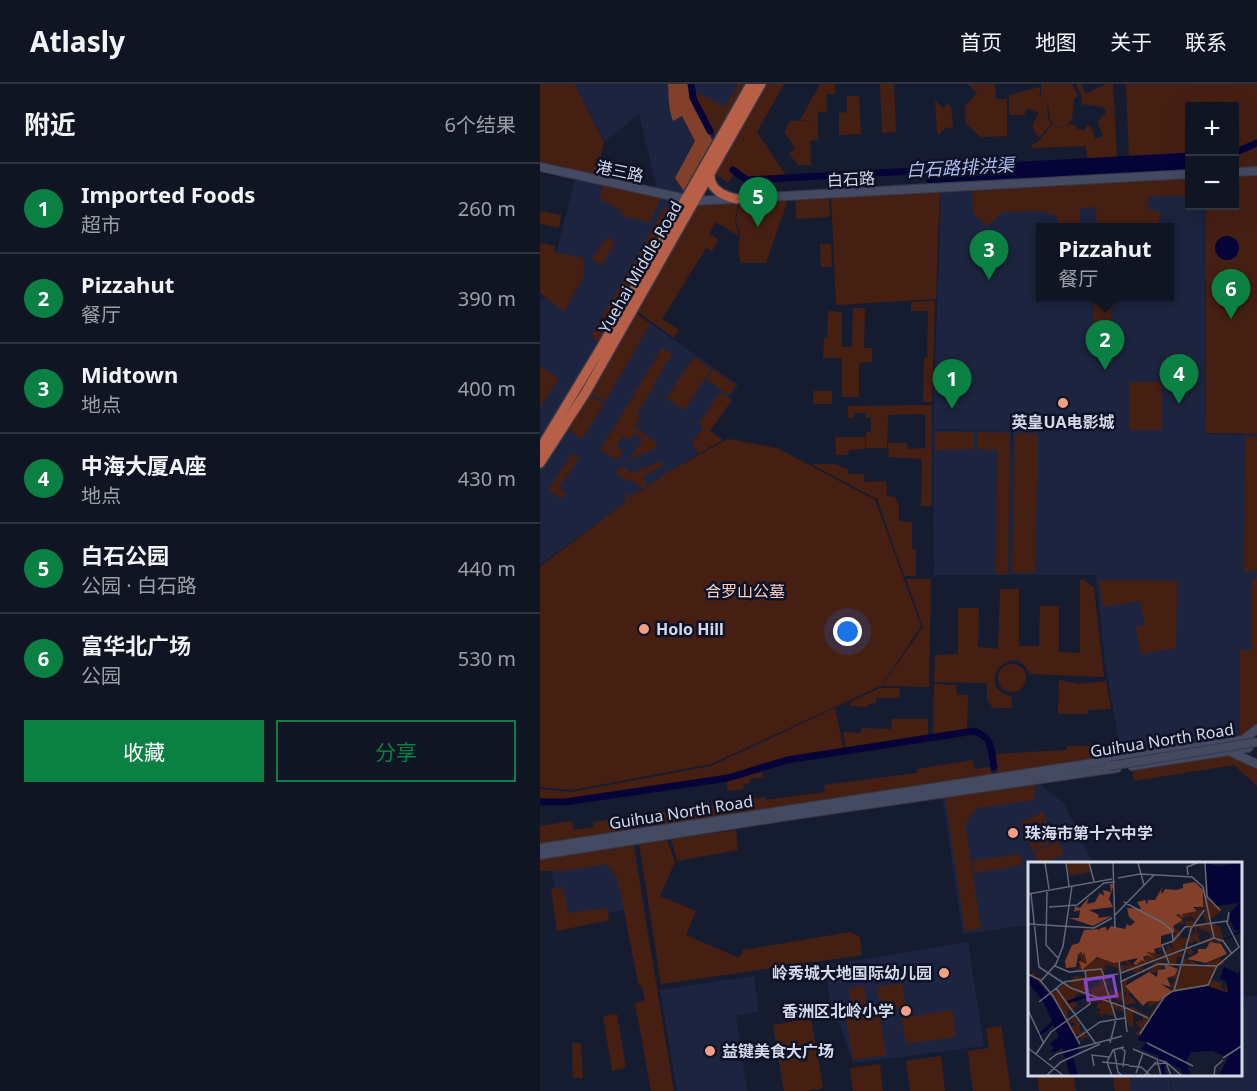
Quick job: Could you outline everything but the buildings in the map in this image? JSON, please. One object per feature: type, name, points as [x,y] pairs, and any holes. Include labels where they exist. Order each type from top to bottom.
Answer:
[{"type":"highway","name":"Yuehai Middle Road","points":[[540,463],[586,392],[751,84]]},
{"type":"highway","name":"Yuehai Middle Road","points":[[540,449],[690,200],[710,174],[761,84]]},
{"type":"highway","points":[[710,174],[710,181],[714,187],[721,193],[737,199]]},
{"type":"main road","name":"港三路","points":[[540,167],[690,200]]},
{"type":"main road","points":[[1239,172],[1257,170]]},
{"type":"main road","name":"白石路","points":[[690,200],[1185,174]]},
{"type":"main road","points":[[1243,740],[1257,729]]},
{"type":"main road","name":"Guihua North Road","points":[[540,848],[1094,768],[1230,751],[1249,748],[1249,742],[1243,740],[1094,768],[540,855]]},
{"type":"main road","points":[[1094,768],[1257,742]]},
{"type":"main road","points":[[1230,751],[1257,765]]},
{"type":"shaded area","points":[[574,84],[691,84],[697,109],[717,144],[548,437],[540,432],[540,297],[544,300],[576,176],[658,192],[639,114],[605,142]]},
{"type":"shaded area","points":[[668,84],[690,84],[695,109],[715,145],[686,194],[675,178],[695,141],[682,116],[673,121],[669,107]]},
{"type":"shaded area","points":[[692,84],[751,84],[718,143],[694,98]]},
{"type":"shaded area","points":[[1185,156],[1185,174],[927,187],[926,170]]},
{"type":"shaded area","points":[[1185,174],[1185,210],[1204,210],[1206,434],[1257,435],[1257,728],[1243,740],[1122,760],[1105,663],[1096,575],[934,575],[933,430],[1011,431],[1011,478],[1013,431],[1073,432],[933,429],[941,187]]},
{"type":"shaded area","points":[[1227,236],[1235,240],[1239,248],[1235,256],[1227,260],[1219,256],[1215,248],[1219,240]]},
{"type":"shaded area","points":[[633,311],[738,385],[694,447],[697,455],[669,471],[541,564],[540,567],[540,464]]},
{"type":"shaded area","name":"珠海市第十六中学","points":[[1036,781],[1064,803],[1092,862],[1028,862],[1028,925],[963,934],[942,794]]},
{"type":"shaded area","points":[[634,842],[644,906],[560,922],[549,854]]},
{"type":"shaded area","name":"香洲区北岭小学","points":[[968,942],[984,1046],[853,1063],[840,1024],[834,1020],[824,966]]},
{"type":"shaded area","name":"益键美食大广场","points":[[754,976],[759,1012],[736,1016],[747,1091],[677,1091],[660,990]]},
{"type":"shaded area","points":[[1242,996],[1257,996],[1257,1091],[1173,1091],[1170,1076],[1242,1076]]},
{"type":"shaded area","points":[[1124,1076],[1169,1076],[1172,1091],[1122,1091]]},
{"type":"green space","points":[[540,84],[574,84],[604,142],[595,179],[540,167]]},
{"type":"green space","points":[[738,84],[750,84],[718,140],[695,97],[698,93],[725,107]]},
{"type":"green space","points":[[762,84],[784,84],[757,132],[787,177],[747,179],[735,171],[728,183],[712,172]]},
{"type":"green space","points":[[820,84],[835,84],[835,94],[826,94],[827,111],[818,112],[818,140],[810,141],[811,165],[798,165],[789,154],[795,148],[784,132],[790,121],[816,120],[800,120]]},
{"type":"green space","points":[[880,84],[894,84],[896,132],[882,133]]},
{"type":"green space","points":[[968,84],[995,84],[996,99],[1007,99],[1007,136],[981,137],[966,124],[965,106],[977,93]]},
{"type":"green space","points":[[1041,84],[1072,84],[1078,96],[1074,99],[1072,119],[1065,127],[1051,122],[1047,102],[1048,119],[1051,124],[1039,138],[1032,126],[1039,113],[1028,108],[1024,115],[1009,115],[1009,95],[1040,87],[1040,95],[1043,97]]},
{"type":"green space","points":[[1076,84],[1081,84],[1086,94],[1105,84],[1113,84],[1117,157],[1087,159],[1086,146],[1032,148],[1032,145],[1040,140],[1052,124],[1061,128],[1070,124],[1076,126],[1077,129],[1085,130],[1086,125],[1091,126],[1095,139],[1103,136],[1098,122],[1107,111],[1103,107],[1081,104],[1082,97]]},
{"type":"green space","points":[[1126,84],[1257,84],[1257,434],[1206,433],[1205,210],[1239,210],[1239,102],[1185,102],[1185,155],[1129,159]]},
{"type":"green space","points":[[847,96],[859,96],[861,134],[839,135],[839,113],[847,112]]},
{"type":"green space","points":[[935,100],[943,108],[948,104],[951,107],[953,125],[950,129],[946,127],[939,135],[937,133]]},
{"type":"green space","points":[[1185,177],[1185,196],[1149,196],[1147,209],[1159,212],[1159,223],[1097,223],[1096,207],[1080,208],[1080,223],[1058,223],[1057,216],[1041,211],[1003,212],[987,226],[973,213],[972,188]]},
{"type":"green space","points":[[603,183],[662,196],[649,222],[621,216],[623,212],[600,199]]},
{"type":"green space","points":[[940,187],[936,299],[836,305],[831,194]]},
{"type":"green space","points":[[829,195],[830,217],[796,219],[795,197]]},
{"type":"green space","points":[[789,196],[766,263],[741,263],[738,251],[740,233],[736,221],[740,199]]},
{"type":"green space","points":[[739,200],[735,220],[739,236],[716,222],[709,234],[719,240],[712,251],[706,248],[662,319],[679,330],[674,338],[634,309],[696,203]]},
{"type":"green space","points":[[665,207],[677,214],[601,344],[591,336]]},
{"type":"green space","points":[[540,211],[561,215],[559,228],[540,224]]},
{"type":"green space","points":[[608,237],[615,242],[602,265],[591,259]]},
{"type":"green space","points":[[540,243],[555,246],[554,252],[583,258],[584,276],[564,312],[540,293]]},
{"type":"green space","points":[[820,244],[831,244],[832,267],[821,267]]},
{"type":"green space","points":[[935,301],[932,402],[923,402],[928,311],[911,311],[911,302]]},
{"type":"green space","points":[[1094,304],[1111,305],[1110,340],[1093,340]]},
{"type":"green space","points":[[853,308],[865,308],[864,348],[872,348],[872,362],[859,363],[859,397],[842,397],[842,358],[823,358],[824,338],[827,338],[828,311],[842,312],[842,347],[852,347]]},
{"type":"green space","points":[[634,312],[650,324],[605,402],[588,391]]},
{"type":"green space","points":[[662,348],[672,353],[637,415],[641,418],[634,427],[656,442],[657,447],[629,460],[643,439],[634,434],[629,440],[623,436],[616,446],[623,451],[617,460],[600,450]]},
{"type":"green space","points":[[694,357],[711,369],[684,410],[666,398]]},
{"type":"green space","points":[[540,366],[559,379],[540,406]]},
{"type":"green space","points":[[713,369],[736,385],[729,395],[706,379]]},
{"type":"green space","points":[[1130,382],[1162,382],[1162,430],[1130,430]]},
{"type":"green space","points":[[813,391],[832,391],[832,404],[813,404]]},
{"type":"green space","points":[[720,392],[732,400],[710,431],[723,440],[698,454],[692,442],[703,427],[699,423]]},
{"type":"green space","points":[[587,394],[604,404],[582,439],[565,428]]},
{"type":"green space","points":[[932,405],[932,506],[921,506],[922,459],[889,457],[888,443],[907,443],[908,449],[925,448],[925,414],[888,415],[887,448],[866,448],[866,432],[871,432],[871,418],[866,418],[866,413],[854,413],[854,418],[848,418],[848,406]]},
{"type":"green space","points":[[935,432],[973,432],[973,449],[935,450]]},
{"type":"green space","points":[[977,432],[1010,433],[1008,574],[996,574],[997,450],[977,449]]},
{"type":"green space","points":[[1015,433],[1038,434],[1035,573],[1012,573]]},
{"type":"green space","points":[[835,437],[865,437],[865,449],[849,450],[848,455],[836,455]]},
{"type":"green space","points":[[1245,437],[1257,437],[1257,571],[1244,571]]},
{"type":"green space","name":"合罗山公墓","points":[[728,439],[777,448],[875,500],[921,626],[882,685],[711,764],[572,790],[540,787],[540,568],[627,501],[624,498],[626,493],[631,498],[634,496],[633,490],[638,493],[669,471]]},
{"type":"green space","points":[[572,454],[579,458],[559,488],[566,493],[562,499],[548,490]]},
{"type":"green space","points":[[662,461],[663,465],[643,477],[647,485],[643,488],[616,474],[621,466],[632,473]]},
{"type":"green space","points":[[811,464],[834,464],[848,469],[848,474],[864,474],[865,482],[886,481],[887,496],[895,497],[899,505],[899,521],[912,522],[912,549],[916,549],[916,576],[904,576],[877,499]]},
{"type":"green space","points":[[906,579],[931,579],[929,687],[882,686],[923,627]]},
{"type":"green space","points":[[1083,579],[1094,588],[1104,677],[1030,674],[1022,664],[1014,660],[1006,662],[995,676],[995,684],[1000,691],[1011,696],[1012,708],[993,708],[987,700],[987,683],[934,682],[935,655],[958,654],[958,608],[979,608],[978,647],[998,649],[1000,589],[1019,589],[1019,646],[1039,646],[1040,606],[1059,606],[1059,652],[1080,653],[1080,580]]},
{"type":"green space","points":[[1099,580],[1177,581],[1176,648],[1141,654],[1136,627],[1145,625],[1140,601],[1103,607]]},
{"type":"green space","points":[[1252,580],[1257,580],[1257,724],[1240,738],[1240,650],[1251,650]]},
{"type":"green space","points":[[1012,664],[1022,668],[1026,678],[1022,688],[1012,692],[1002,688],[998,678],[1002,668]]},
{"type":"green space","points":[[1059,680],[1079,684],[1106,681],[1111,709],[1088,710],[1087,714],[1058,714]]},
{"type":"green space","points":[[934,684],[956,685],[957,695],[968,695],[967,731],[933,735]]},
{"type":"green space","points":[[880,688],[900,688],[899,698],[876,698],[876,703],[869,704],[868,707],[850,706],[850,702]]},
{"type":"green space","points":[[835,708],[844,750],[788,759],[729,777],[564,801],[540,801],[540,789],[571,792],[711,766]]},
{"type":"green space","points":[[892,719],[928,719],[928,736],[846,749],[843,732],[861,733],[861,728],[891,729]]},
{"type":"green space","points":[[1067,746],[1116,746],[1119,759],[997,776],[996,754],[1067,750]]},
{"type":"green space","points":[[1229,753],[1257,766],[1257,786],[1234,765],[1134,781],[1132,768]]},
{"type":"green space","points":[[973,760],[975,769],[990,767],[992,778],[540,846],[540,826],[572,821],[574,830],[593,827],[593,822],[765,797],[766,800],[825,792],[824,785],[917,773],[917,769]]},
{"type":"green space","points":[[762,770],[763,777],[750,779],[750,783],[743,784],[744,789],[728,791],[726,780]]},
{"type":"green space","points":[[1035,783],[1034,800],[977,808],[965,824],[981,928],[965,931],[945,796]]},
{"type":"green space","points":[[1043,812],[1049,826],[1027,836],[1020,823]]},
{"type":"green space","points":[[1051,826],[1057,839],[1033,851],[1027,837]]},
{"type":"green space","points":[[736,830],[738,850],[677,861],[671,839]]},
{"type":"green space","points":[[667,840],[675,862],[660,896],[696,911],[686,935],[739,958],[743,950],[850,932],[860,937],[862,955],[661,984],[639,844]]},
{"type":"green space","points":[[1058,841],[1064,854],[1046,862],[1039,862],[1034,852]]},
{"type":"green space","points":[[633,843],[674,1091],[651,1091],[635,1003],[645,1000],[638,983],[618,880],[607,864],[562,871],[540,871],[540,857]]},
{"type":"green space","points":[[1020,854],[1022,865],[974,873],[972,861]]},
{"type":"green space","points":[[563,887],[568,913],[607,908],[609,920],[557,931],[551,889]]},
{"type":"green space","points":[[902,983],[906,1008],[881,1011],[877,987]]},
{"type":"green space","points":[[864,986],[867,1009],[853,1011],[849,988]]},
{"type":"green space","points":[[952,1010],[956,1037],[906,1044],[901,1018]]},
{"type":"green space","points":[[879,1013],[886,1055],[853,1060],[846,1019]]},
{"type":"green space","points":[[617,1014],[626,1068],[612,1071],[603,1016]]},
{"type":"green space","points":[[811,1018],[823,1088],[784,1091],[773,1025]]},
{"type":"green space","points":[[1001,1026],[1011,1091],[973,1091],[968,1051],[989,1048],[986,1028]]},
{"type":"green space","points":[[572,1043],[581,1043],[583,1078],[573,1078]]},
{"type":"green space","points":[[941,1056],[945,1091],[910,1091],[906,1061]]},
{"type":"green space","points":[[880,1064],[883,1091],[853,1091],[850,1068]]},
{"type":"green space","points":[[1037,1076],[1074,1076],[1076,1091],[1039,1091]]},
{"type":"green space","points":[[1113,1076],[1131,1076],[1129,1091],[1115,1091]]},
{"type":"waterway","name":"白石路排洪渠","points":[[691,84],[693,98],[710,131]]},
{"type":"waterway","name":"白石路排洪渠","points":[[1239,151],[1257,143]]},
{"type":"waterway","name":"白石路排洪渠","points":[[733,170],[747,180],[1185,156]]},
{"type":"waterway","points":[[540,802],[565,802],[728,778],[787,760],[974,731],[988,741],[994,767]]},
{"type":"place","name":"白石公园","points":[[758,227]]},
{"type":"place","name":"Midtown","points":[[989,280]]},
{"type":"place","name":"富华北广场","points":[[1231,319]]},
{"type":"place","name":"Pizzahut","points":[[1105,370]]},
{"type":"place","name":"英皇UA电影城","points":[[1063,403]]},
{"type":"place","name":"中海大厦A座","points":[[1179,404]]},
{"type":"place","name":"Imported Foods","points":[[952,409]]},
{"type":"place","name":"Holo Hill","points":[[644,629]]},
{"type":"place","name":"珠海市第十六中学","points":[[1013,833]]},
{"type":"place","name":"岭秀城大地国际幼儿园","points":[[944,973]]},
{"type":"place","name":"香洲区北岭小学","points":[[906,1011]]},
{"type":"place","name":"益键美食大广场","points":[[710,1051]]}]
